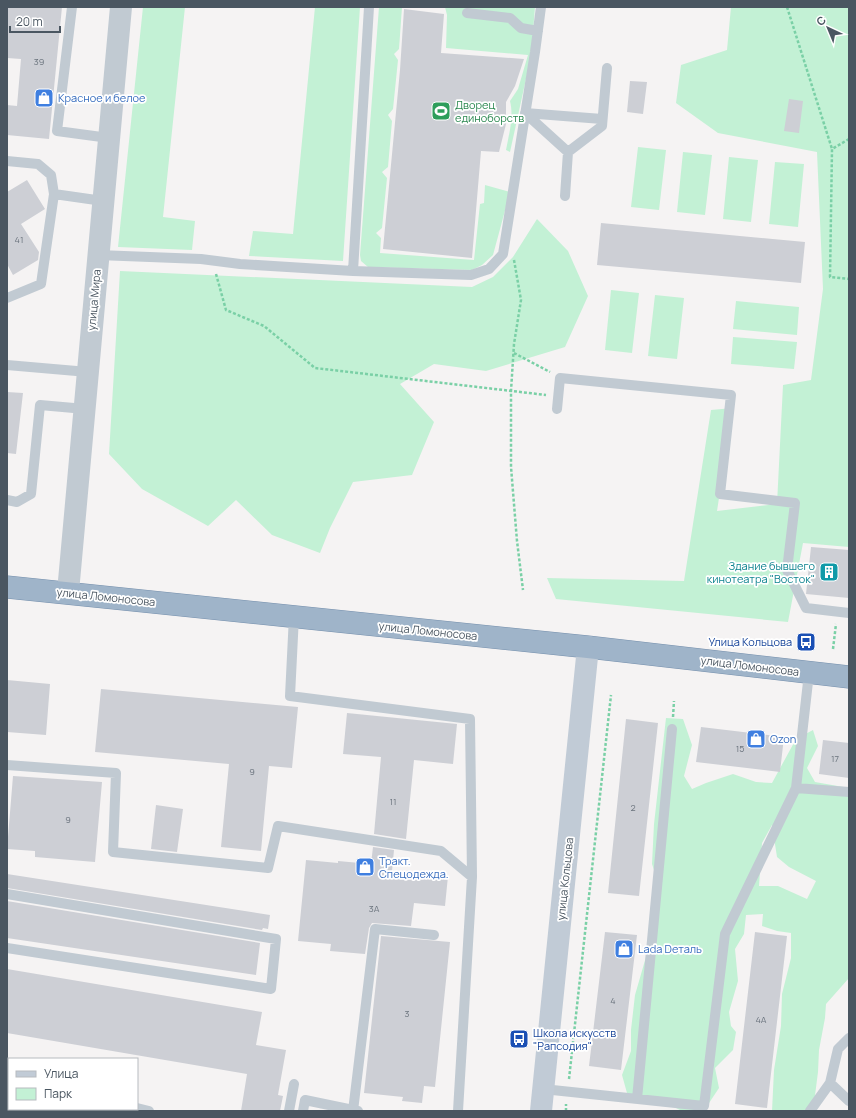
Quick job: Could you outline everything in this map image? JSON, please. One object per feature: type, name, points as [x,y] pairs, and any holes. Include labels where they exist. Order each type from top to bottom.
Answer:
[{"type":"highway","name":"улица Ломоносова","points":[[7,587],[68,592],[588,647],[809,673],[849,676]]},
{"type":"main road","name":"улица Кольцова","points":[[541,1111],[588,647]]},
{"type":"street","name":"улица Мира","points":[[68,592],[121,7]]},
{"type":"lane","points":[[72,7],[57,132],[109,138]]},
{"type":"lane","points":[[353,271],[369,7]]},
{"type":"lane","points":[[98,255],[353,271],[471,275],[489,269],[503,254],[541,7]]},
{"type":"lane","points":[[467,13],[510,18],[521,28],[538,31]]},
{"type":"lane","points":[[565,196],[568,152],[602,126],[606,68]]},
{"type":"lane","points":[[525,113],[602,119]]},
{"type":"lane","points":[[525,113],[568,152]]},
{"type":"lane","points":[[7,161],[38,164],[51,175],[54,194],[41,284],[7,298]]},
{"type":"lane","points":[[54,194],[103,201]]},
{"type":"lane","points":[[7,365],[88,372]]},
{"type":"lane","points":[[557,409],[560,378],[731,395],[720,494],[795,503],[787,570],[806,608],[849,613]]},
{"type":"lane","points":[[7,500],[17,502],[31,494],[40,405],[85,409]]},
{"type":"lane","points":[[294,616],[290,696],[470,719],[472,877],[458,1111]]},
{"type":"lane","points":[[543,1089],[707,1108],[725,934],[796,788],[809,673]]},
{"type":"lane","points":[[637,1099],[672,729]]},
{"type":"lane","points":[[7,765],[116,773],[113,852],[268,868],[278,826],[441,851],[472,877]]},
{"type":"lane","points":[[796,788],[849,792]]},
{"type":"lane","points":[[7,894],[276,939],[271,989],[7,948]]},
{"type":"lane","points":[[303,1111],[305,1100],[355,1111],[375,929],[434,935]]},
{"type":"lane","points":[[810,1111],[830,1083],[838,1049],[849,1038]]},
{"type":"lane","points":[[830,1083],[849,1101]]},
{"type":"lane","points":[[289,1111],[294,1084]]},
{"type":"lane","points":[[138,1108],[149,1111]]},
{"type":"path","points":[[788,7],[832,149],[830,277],[849,279]]},
{"type":"path","points":[[832,149],[849,139]]},
{"type":"path","points":[[503,254],[513,257],[521,300],[511,391],[510,466],[523,590]]},
{"type":"path","points":[[212,261],[226,310],[264,326],[314,368],[558,396]]},
{"type":"path","points":[[514,353],[560,378]]},
{"type":"path","points":[[833,649],[836,623]]},
{"type":"path","points":[[566,1111],[611,695]]},
{"type":"green space","points":[[143,7],[185,7],[163,217],[195,221],[192,250],[118,247]]},
{"type":"green space","points":[[315,7],[360,7],[343,261],[249,256],[253,231],[293,234]]},
{"type":"green space","points":[[379,7],[402,7],[399,49],[394,54],[398,60],[393,109],[388,115],[392,121],[388,167],[382,172],[387,178],[382,228],[376,233],[381,238],[380,253],[474,260],[480,204],[484,203],[485,185],[510,192],[493,255],[482,265],[472,270],[368,267],[361,261],[360,255]]},
{"type":"green space","points":[[445,7],[535,7],[531,56],[510,152],[506,150],[510,132],[510,101],[518,89],[528,55],[446,48],[447,15]]},
{"type":"green space","points":[[731,7],[849,7],[849,547],[803,543],[788,622],[556,599],[547,578],[684,581],[711,410],[733,408],[717,511],[777,504],[783,385],[811,380],[823,289],[817,152],[718,133],[676,103],[681,65],[727,50]]},
{"type":"green space","points":[[638,147],[666,150],[659,210],[631,207]]},
{"type":"green space","points":[[683,152],[712,155],[705,215],[677,212]]},
{"type":"green space","points":[[729,157],[758,160],[751,222],[723,219]]},
{"type":"green space","points":[[775,162],[804,164],[798,227],[769,224]]},
{"type":"green space","points":[[537,219],[568,251],[588,296],[565,347],[486,371],[434,364],[400,384],[434,422],[412,475],[353,482],[330,528],[320,553],[272,535],[236,500],[208,526],[142,489],[109,454],[120,271],[472,287],[493,277],[513,257]]},
{"type":"green space","points":[[611,290],[639,293],[632,353],[605,350]]},
{"type":"green space","points":[[655,295],[684,298],[677,359],[648,356]]},
{"type":"green space","points":[[736,301],[799,307],[797,335],[733,329]]},
{"type":"green space","points":[[733,337],[797,342],[794,369],[731,364]]},
{"type":"green space","points":[[666,718],[683,719],[692,745],[684,776],[692,789],[733,774],[756,782],[772,783],[796,739],[813,730],[818,746],[807,768],[815,782],[849,788],[849,978],[826,1004],[819,1050],[813,1111],[772,1111],[774,1070],[781,1026],[782,994],[791,958],[791,933],[777,931],[762,926],[763,914],[746,915],[744,934],[735,949],[738,981],[729,1012],[731,1026],[736,1032],[733,1050],[715,1068],[719,1088],[705,1109],[682,1111],[672,1106],[627,1093],[622,1075],[631,1051],[631,1030],[635,995],[650,943],[656,876],[652,864],[654,824]],"holes":[[[772,825],[777,857],[789,867],[816,881],[807,899],[778,886],[759,886],[762,843]]]},
{"type":"building","points":[[7,7],[62,7],[49,139],[7,135],[7,105],[17,106],[21,59],[7,58]]},
{"type":"building","name":"Дворец единоборств","points":[[404,9],[444,14],[441,53],[524,59],[515,86],[506,102],[506,124],[499,152],[481,151],[472,258],[383,249],[400,70]]},
{"type":"building","points":[[630,81],[647,82],[643,114],[627,112]]},
{"type":"building","points":[[789,99],[803,101],[799,133],[784,131]]},
{"type":"building","points":[[27,180],[45,209],[21,224],[39,252],[38,260],[13,275],[7,264],[7,192]]},
{"type":"building","points":[[601,223],[805,242],[801,283],[597,265]]},
{"type":"building","points":[[7,392],[23,393],[16,454],[7,453]]},
{"type":"building","name":"Здание бывшего кинотеатра \"Восток\"","points":[[811,547],[849,550],[849,598],[806,594]]},
{"type":"building","points":[[7,680],[50,684],[46,735],[7,732]]},
{"type":"building","points":[[101,689],[298,707],[292,768],[269,766],[261,851],[221,847],[229,764],[95,752]]},
{"type":"building","points":[[347,713],[457,724],[453,764],[414,760],[406,839],[374,834],[381,757],[343,754]]},
{"type":"building","points":[[626,719],[658,723],[639,896],[608,893]]},
{"type":"building","points":[[701,727],[784,737],[780,772],[696,762]]},
{"type":"building","points":[[823,740],[849,743],[849,778],[819,774]]},
{"type":"building","points":[[13,776],[102,782],[95,862],[35,857],[35,851],[7,849]]},
{"type":"building","points":[[156,805],[183,809],[177,852],[151,849]]},
{"type":"building","points":[[373,847],[394,850],[392,871],[448,876],[445,906],[414,903],[411,926],[372,923],[369,928],[365,954],[330,951],[331,944],[298,941],[306,860],[371,864]]},
{"type":"building","points":[[7,874],[270,915],[268,929],[263,928],[262,930],[7,888]]},
{"type":"building","points":[[7,901],[260,943],[256,975],[7,938]]},
{"type":"building","points":[[605,932],[637,935],[621,1070],[589,1066]]},
{"type":"building","points":[[755,932],[787,936],[767,1108],[735,1104]]},
{"type":"building","points":[[381,936],[450,942],[435,1087],[424,1086],[422,1103],[402,1101],[403,1097],[364,1093]]},
{"type":"building","points":[[7,969],[262,1012],[256,1045],[286,1050],[278,1095],[283,1096],[280,1111],[241,1111],[247,1074],[7,1033]]},
{"type":"place","name":"Красное и белое","points":[[44,98]]},
{"type":"place","name":"Дворец единоборств","points":[[441,111]]},
{"type":"place","name":"Здание бывшего кинотеатра \"Восток\"","points":[[829,572]]},
{"type":"place","name":"Улица Кольцова","points":[[806,642]]},
{"type":"place","name":"Ozon","points":[[756,739]]},
{"type":"place","name":"Тракт. Спецодежда.","points":[[365,867]]},
{"type":"place","name":"Lada Dеталь","points":[[624,949]]},
{"type":"place","name":"Школа искусств \"Рапсодия\"","points":[[519,1039]]}]
